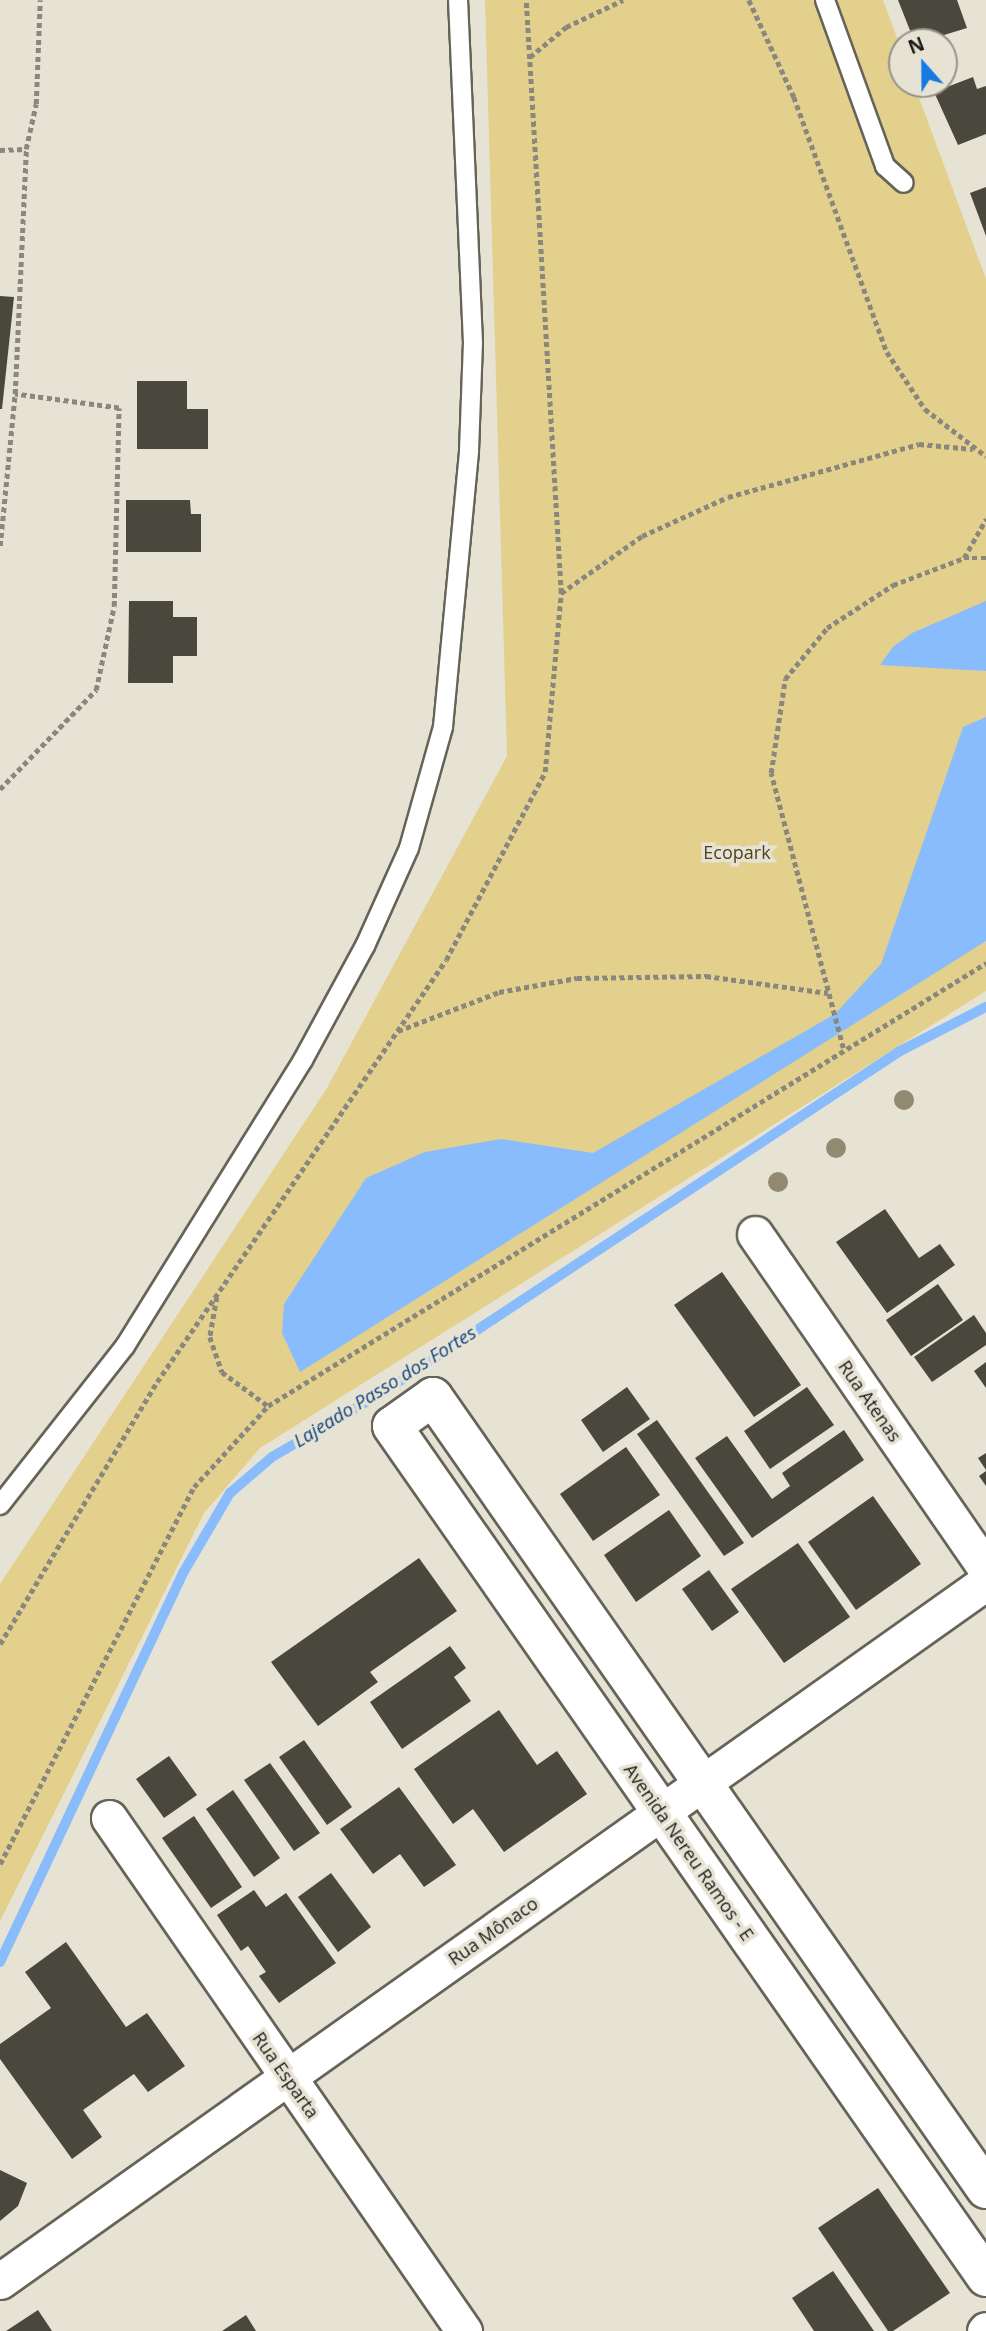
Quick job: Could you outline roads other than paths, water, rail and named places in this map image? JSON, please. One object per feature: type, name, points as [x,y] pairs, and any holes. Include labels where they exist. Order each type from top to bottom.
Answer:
[{"type":"street","name":"Rua Atenas","points":[[755,1234],[986,1569]]},
{"type":"street","name":"Avenida Nereu Ramos - E","points":[[576,1602],[433,1397],[392,1426],[986,2277]]},
{"type":"street","name":"Rua Mônaco","points":[[0,2281],[986,1582]]},
{"type":"street","points":[[534,1630],[576,1602],[986,2189]]},
{"type":"street","name":"Rua Esparta","points":[[109,1818],[464,2331]]},
{"type":"street","points":[[813,2029],[854,2001]]},
{"type":"lane","points":[[0,1506],[125,1346],[289,1083],[365,946],[409,848],[443,727],[469,452],[473,343],[458,0]]},
{"type":"lane","points":[[825,0],[885,166],[904,183]]},
{"type":"water","points":[[986,601],[986,671],[880,665],[893,647],[912,633]]},
{"type":"water","points":[[986,717],[986,941],[300,1372],[282,1333],[284,1304],[366,1178],[425,1152],[501,1139],[593,1153],[835,1014],[881,964],[963,727]]},
{"type":"waterway","name":"Lajeado Passo dos Fortes","points":[[0,1962],[183,1573],[230,1493],[272,1457],[380,1394],[900,1051],[986,1007]]},
{"type":"park label","name":"Ecopark","points":[[737,852]]}]
